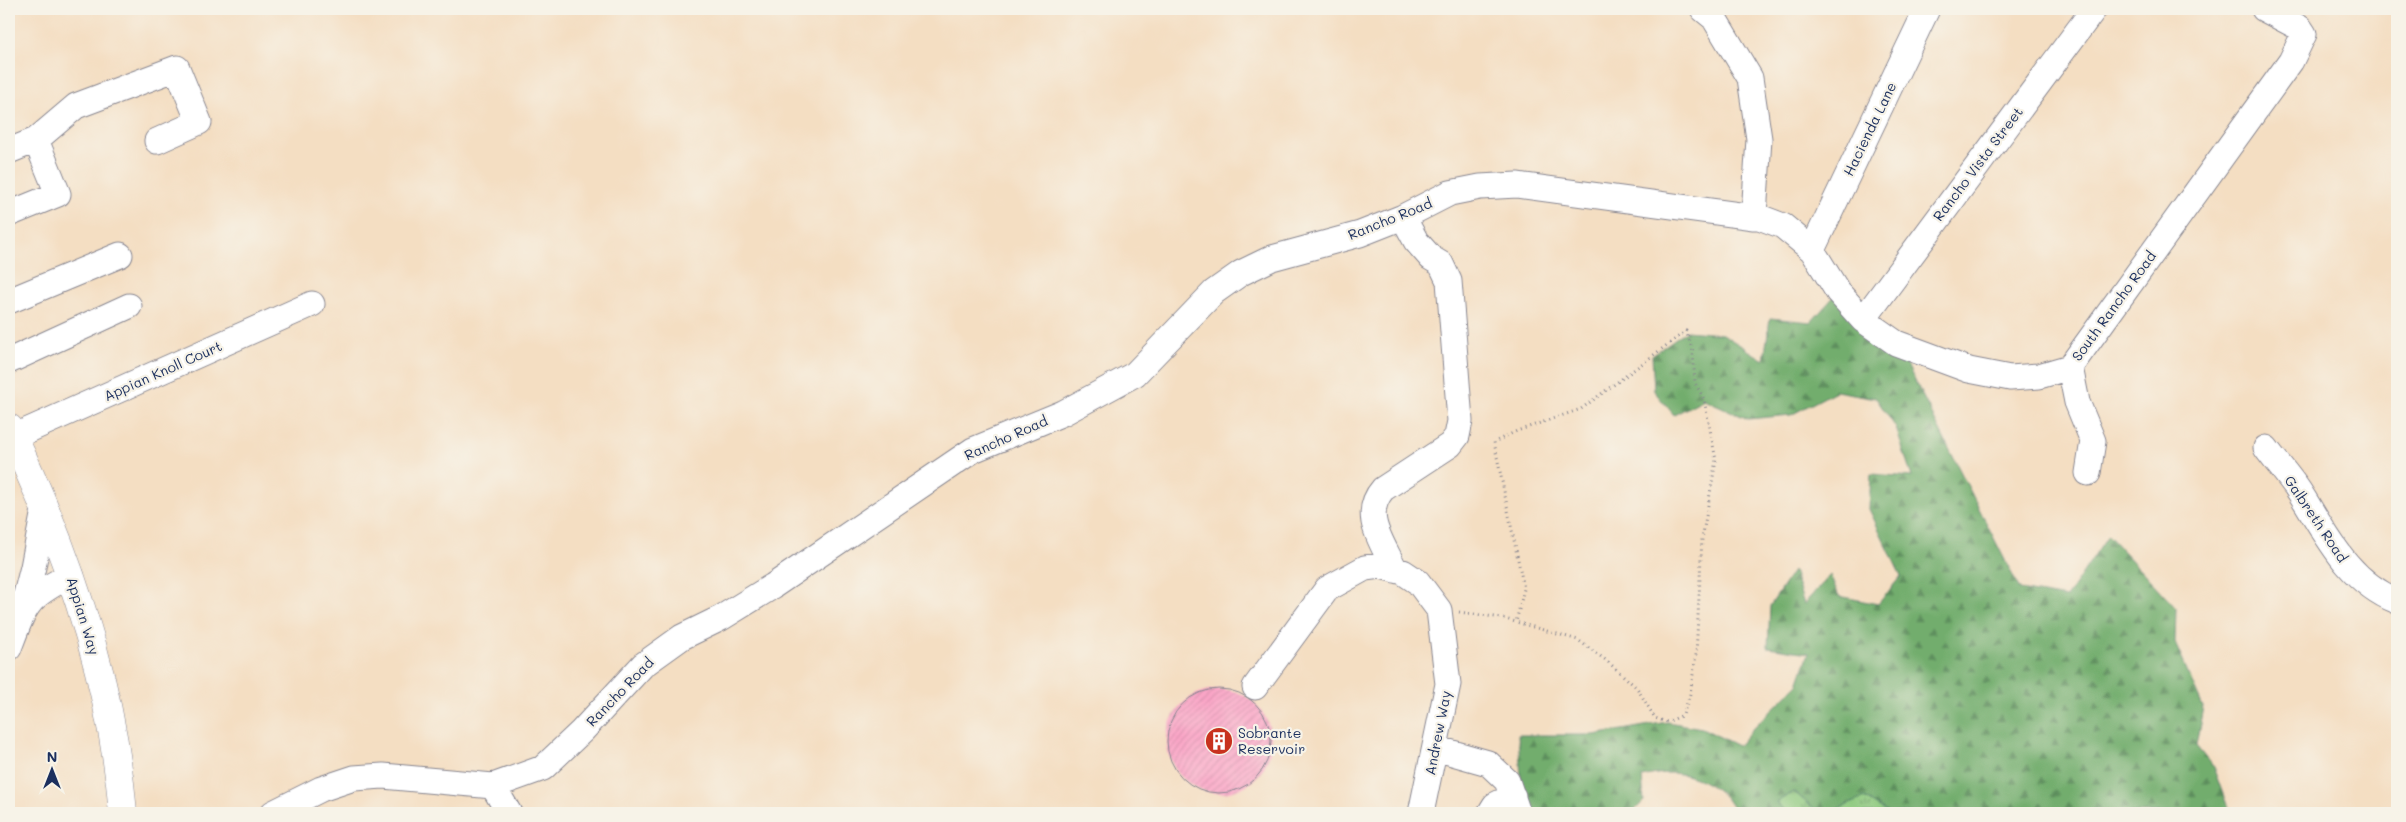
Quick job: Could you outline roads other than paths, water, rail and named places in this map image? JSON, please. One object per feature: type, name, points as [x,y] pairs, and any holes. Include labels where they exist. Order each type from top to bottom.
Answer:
[{"type":"main road","name":"Appian Way","points":[[11,433],[71,575],[87,622],[103,686],[117,760],[123,813]]},
{"type":"street","points":[[1704,9],[1714,18],[1750,78],[1759,139],[1754,215]]},
{"type":"street","name":"Hacienda Lane","points":[[1812,250],[1927,9]]},
{"type":"street","name":"Rancho Vista Street","points":[[1863,320],[2094,9]]},
{"type":"street","name":"South Rancho Road","points":[[1754,215],[1783,226],[1812,250],[1838,292],[1863,320],[1896,343],[1969,370],[2010,378],[2039,376],[2070,367],[2291,61],[2304,34],[2300,28],[2264,9]]},
{"type":"street","points":[[9,151],[36,140],[76,106],[177,68],[200,122],[157,141]]},
{"type":"street","points":[[9,214],[58,194],[36,140]]},
{"type":"street","name":"Rancho Road","points":[[273,813],[321,788],[354,778],[383,776],[494,786],[543,768],[582,731],[642,665],[666,648],[773,586],[973,450],[1063,413],[1135,374],[1214,292],[1241,273],[1272,258],[1360,234],[1403,217],[1450,193],[1480,187],[1517,185],[1754,217],[1754,215]]},
{"type":"street","points":[[1395,570],[1372,518],[1374,499],[1383,489],[1450,445],[1457,436],[1460,421],[1449,281],[1441,264],[1431,258],[1416,241],[1403,217]]},
{"type":"street","points":[[9,301],[120,255]]},
{"type":"street","name":"Appian Knoll Court","points":[[11,433],[312,304]]},
{"type":"street","points":[[9,361],[129,306]]},
{"type":"street","points":[[2070,367],[2077,402],[2093,441],[2088,473]]},
{"type":"street","name":"Galbreth Road","points":[[2266,448],[2298,489],[2344,563],[2364,581],[2397,601]]},
{"type":"street","points":[[9,648],[20,618],[33,567],[44,510]]},
{"type":"street","name":"Andrew Way","points":[[1255,687],[1326,589],[1365,568],[1380,566],[1403,572],[1418,582],[1439,610],[1448,684],[1421,813]]},
{"type":"street","points":[[20,618],[30,600],[39,592],[71,575]]},
{"type":"street","points":[[1436,748],[1488,763],[1507,781],[1516,805],[1495,805],[1490,813]]},
{"type":"street","points":[[494,786],[509,813]]},
{"type":"place","name":"Sobrante Reservoir","points":[[1219,741]]}]
